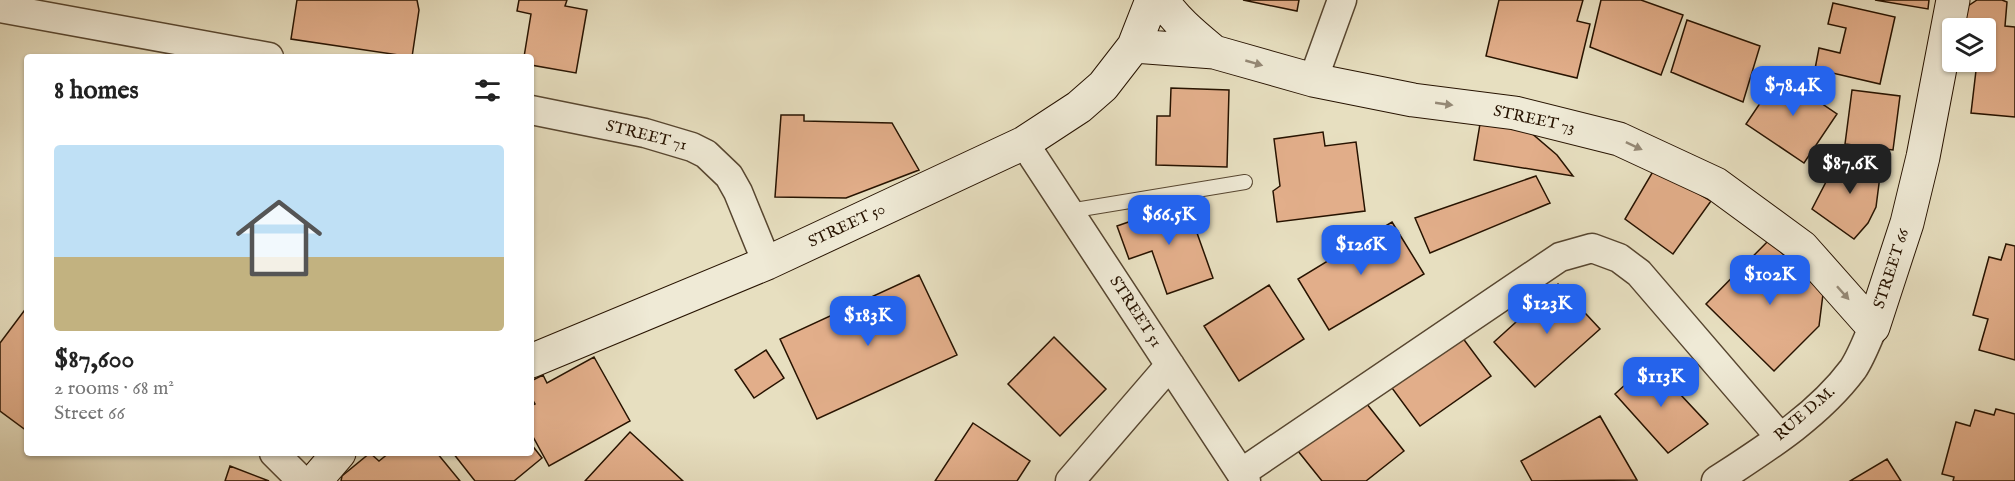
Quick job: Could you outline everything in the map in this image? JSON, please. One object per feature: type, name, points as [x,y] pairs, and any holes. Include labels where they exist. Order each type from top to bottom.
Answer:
[{"type":"street","name":"STREET 50","points":[[534,360],[767,263],[1024,143],[1079,107],[1103,86],[1134,46],[1152,0]]},
{"type":"street","points":[[1162,0],[1171,13],[1214,52]]},
{"type":"street","points":[[1312,80],[1342,0]]},
{"type":"street","name":"STREET 66","points":[[1873,327],[1907,223],[1923,157],[1953,0]]},
{"type":"street","points":[[0,9],[181,49],[236,54]]},
{"type":"street","name":"STREET 73","points":[[1134,46],[1214,52],[1312,80],[1413,100],[1515,113],[1619,139],[1716,184],[1735,198],[1802,248],[1873,327]]},
{"type":"street","name":"STREET 71","points":[[534,111],[645,133],[675,141],[706,154],[729,176],[738,192],[767,263]]},
{"type":"street","name":"STREET 51","points":[[1024,143],[1244,477]]},
{"type":"street","points":[[1244,477],[1560,257],[1592,248],[1618,258],[1639,273],[1780,437]]},
{"type":"street","name":"RUE D.M.","points":[[1716,481],[1780,437],[1825,401],[1854,368],[1873,327]]},
{"type":"street","points":[[1070,481],[1170,365]]},
{"type":"street","points":[[277,456],[302,481]]},
{"type":"street","points":[[315,481],[336,456]]},
{"type":"lane","points":[[1069,211],[1245,182]]},
{"type":"building","points":[[297,0],[417,0],[419,10],[412,54],[392,54],[291,39]]},
{"type":"building","points":[[519,0],[567,0],[565,6],[587,10],[576,73],[534,66],[534,54],[524,54],[531,14],[517,11]]},
{"type":"building","points":[[1243,0],[1299,0],[1297,11]]},
{"type":"building","points":[[1499,0],[1583,0],[1577,21],[1590,24],[1577,78],[1486,56]]},
{"type":"building","points":[[1601,0],[1641,0],[1683,15],[1661,75],[1590,47]]},
{"type":"building","points":[[1875,0],[1929,0],[1928,9]]},
{"type":"building","points":[[1977,0],[2007,2],[2005,26],[2015,27],[2015,117],[1971,113],[1976,72],[1996,72],[1996,18],[1964,18],[1965,8]]},
{"type":"building","points":[[1833,3],[1895,17],[1880,84],[1815,69],[1819,48],[1840,53],[1846,28],[1828,24]]},
{"type":"building","points":[[1687,20],[1760,46],[1743,102],[1671,72]]},
{"type":"building","points":[[1798,74],[1827,94],[1821,103],[1837,114],[1804,163],[1746,124],[1777,78],[1790,87]]},
{"type":"building","points":[[1171,88],[1229,90],[1227,167],[1156,165],[1157,116],[1170,116]]},
{"type":"building","points":[[1852,90],[1900,96],[1893,150],[1845,144]]},
{"type":"building","points":[[781,115],[804,115],[804,121],[892,123],[919,170],[846,198],[775,197]]},
{"type":"building","points":[[1481,118],[1522,125],[1557,155],[1573,176],[1474,160]]},
{"type":"building","points":[[1323,132],[1325,146],[1356,142],[1365,211],[1277,222],[1273,191],[1280,186],[1274,139]]},
{"type":"building","points":[[1841,153],[1881,168],[1876,207],[1868,223],[1854,239],[1812,209]]},
{"type":"building","points":[[1655,168],[1711,201],[1673,254],[1625,219]]},
{"type":"building","points":[[1536,176],[1550,203],[1430,253],[1415,218]]},
{"type":"building","points":[[1186,202],[1213,278],[1167,294],[1152,251],[1129,259],[1117,226]]},
{"type":"building","points":[[1392,222],[1424,274],[1329,330],[1298,279]]},
{"type":"building","points":[[1769,240],[1823,294],[1819,326],[1774,371],[1706,304]]},
{"type":"building","points":[[2006,244],[2015,246],[2015,360],[1979,350],[1988,319],[1973,315],[1989,257],[2001,260]]},
{"type":"building","points":[[919,275],[957,355],[817,419],[780,339]]},
{"type":"building","points":[[1558,284],[1600,329],[1535,387],[1494,342]]},
{"type":"building","points":[[1269,285],[1304,339],[1239,381],[1204,326]]},
{"type":"building","points":[[24,311],[24,429],[0,411],[0,343]]},
{"type":"building","points":[[1459,333],[1491,376],[1420,426],[1389,384]]},
{"type":"building","points":[[1054,337],[1106,389],[1060,436],[1008,384]]},
{"type":"building","points":[[766,350],[784,378],[754,398],[735,370]]},
{"type":"building","points":[[594,357],[630,421],[549,466],[534,438],[534,380],[543,375],[547,383]]},
{"type":"building","points":[[1650,362],[1708,424],[1668,453],[1615,394]]},
{"type":"building","points":[[1359,394],[1404,451],[1366,481],[1322,481],[1294,446]]},
{"type":"building","points":[[1996,409],[2015,414],[2015,481],[1953,481],[1954,477],[1942,474],[1956,422],[1970,426],[1975,410],[1994,415]]},
{"type":"building","points":[[1600,416],[1637,480],[1532,481],[1521,461]]},
{"type":"building","points":[[973,423],[1030,461],[1017,481],[935,481]]},
{"type":"building","points":[[630,432],[683,481],[585,481]]},
{"type":"building","points":[[534,448],[542,458],[514,481],[475,481],[455,456],[534,456]]},
{"type":"building","points":[[366,456],[373,456],[379,461],[385,456],[439,456],[460,481],[341,481],[342,476]]},
{"type":"building","points":[[1887,459],[1901,481],[1850,481]]},
{"type":"building","points":[[230,466],[269,481],[225,481]]}]
